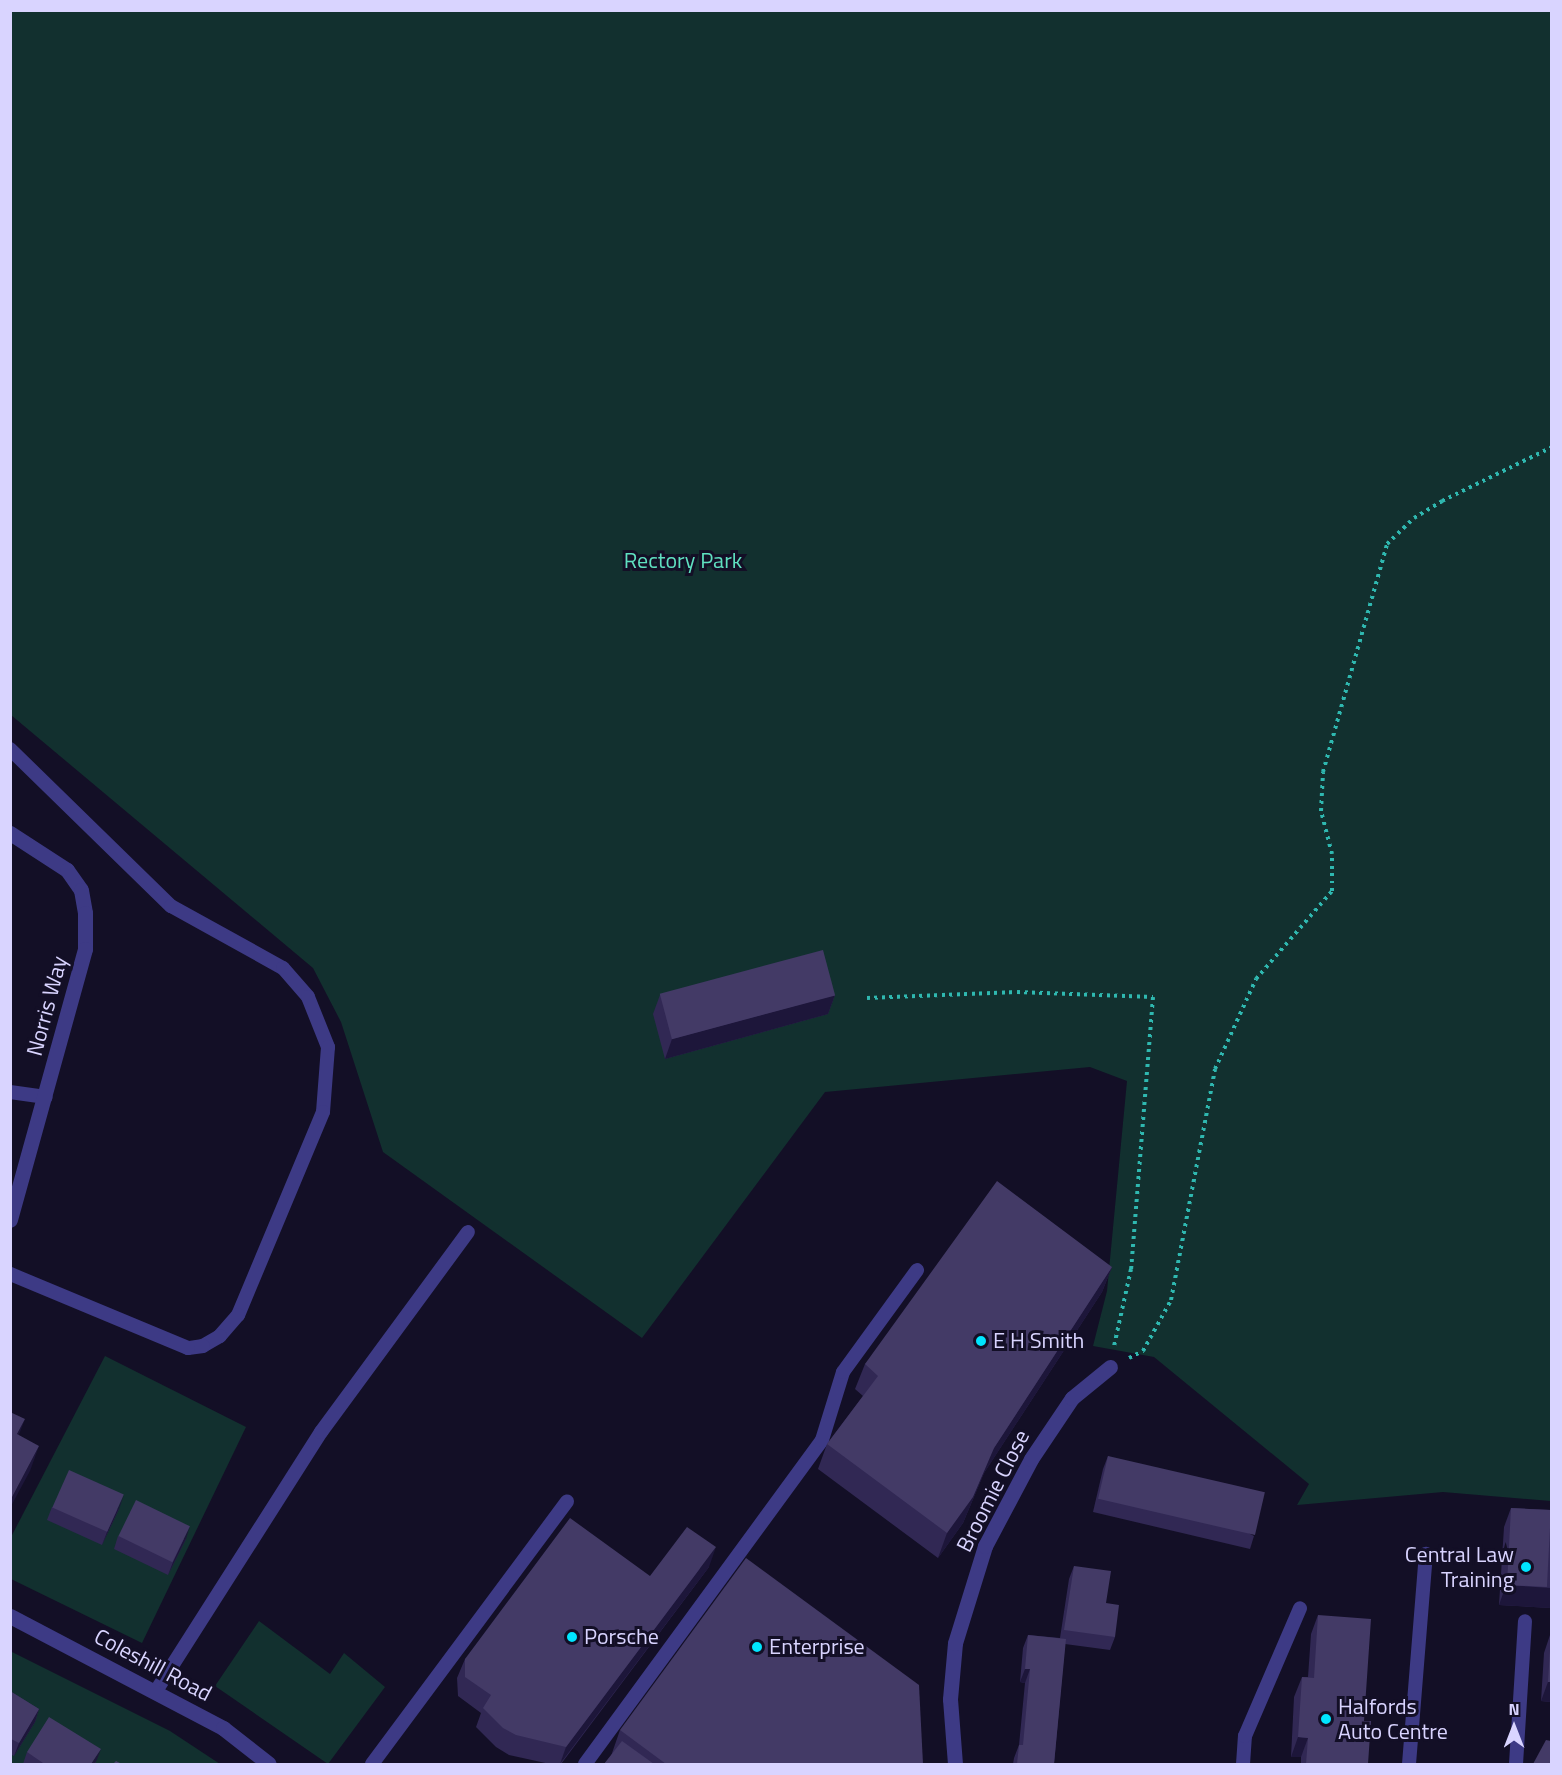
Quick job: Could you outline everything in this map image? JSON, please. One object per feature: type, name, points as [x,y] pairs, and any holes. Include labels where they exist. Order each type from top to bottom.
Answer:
[{"type":"street","name":"Norris Way","points":[[10,832],[67,870],[81,890],[85,913],[85,949],[46,1097],[10,1220]]},
{"type":"street","name":"Broomie Close","points":[[955,1764],[950,1699],[956,1643],[985,1546],[1031,1459],[1072,1398],[1110,1367]]},
{"type":"street","name":"Coleshill Road","points":[[10,1616],[223,1728],[269,1764]]},
{"type":"lane","points":[[10,749],[171,906],[283,968],[308,997],[328,1047],[323,1112],[238,1315],[220,1336],[203,1346],[188,1348],[10,1274]]},
{"type":"lane","points":[[10,1092],[46,1097]]},
{"type":"lane","points":[[156,1691],[321,1432],[468,1232]]},
{"type":"lane","points":[[585,1764],[822,1440],[843,1372],[916,1270]]},
{"type":"lane","points":[[372,1764],[567,1501]]},
{"type":"lane","points":[[1409,1764],[1426,1554]]},
{"type":"lane","points":[[1243,1764],[1245,1736],[1300,1608]]},
{"type":"lane","points":[[1516,1764],[1525,1621]]},
{"type":"path","points":[[1110,1367],[1143,1351],[1172,1300],[1215,1069],[1256,979],[1332,891],[1332,854],[1321,811],[1323,772],[1387,544],[1414,518],[1442,501],[1551,447]]},
{"type":"path","points":[[867,999],[1017,992],[1154,997],[1131,1269],[1110,1367]]},
{"type":"green space","name":"Rectory Park","points":[[11,11],[1551,11],[1551,1501],[1443,1492],[1297,1505],[1309,1484],[1154,1357],[1093,1346],[1107,1291],[1127,1081],[1090,1067],[825,1092],[642,1338],[383,1152],[341,1022],[313,968],[11,715]]},
{"type":"green space","points":[[105,1356],[246,1427],[142,1643],[11,1579],[10,1539]]},
{"type":"green space","points":[[259,1621],[330,1674],[344,1653],[385,1687],[328,1764],[215,1686]]},
{"type":"green space","points":[[10,1651],[170,1731],[220,1764],[11,1764]]},
{"type":"building","points":[[823,950],[835,995],[672,1039],[660,994]]},
{"type":"building","name":"E H Smith","points":[[997,1181],[1112,1267],[994,1448],[973,1497],[947,1533],[827,1444],[878,1376],[865,1364]]},
{"type":"building","points":[[10,1412],[25,1419],[17,1434],[39,1446],[10,1501]]},
{"type":"building","points":[[1108,1456],[1265,1492],[1255,1535],[1098,1499]]},
{"type":"building","points":[[69,1470],[124,1494],[107,1532],[52,1507]]},
{"type":"building","points":[[136,1500],[190,1526],[172,1562],[118,1536]]},
{"type":"building","points":[[1511,1508],[1551,1510],[1547,1587],[1507,1585]]},
{"type":"building","name":"Porsche","points":[[570,1518],[650,1576],[687,1527],[716,1547],[566,1747],[516,1735],[503,1728],[483,1708],[491,1695],[465,1677],[465,1659]]},
{"type":"building","name":"Enterprise","points":[[746,1558],[919,1685],[923,1764],[666,1764],[620,1730]]},
{"type":"building","points":[[1074,1566],[1111,1571],[1106,1603],[1119,1605],[1115,1637],[1064,1630]]},
{"type":"building","name":"Halfords Auto Centre","points":[[1318,1615],[1371,1619],[1364,1721],[1371,1721],[1368,1764],[1306,1764],[1308,1738],[1298,1737],[1302,1677],[1314,1678]]},
{"type":"building","points":[[1551,1634],[1551,1682],[1548,1682]]},
{"type":"building","points":[[1028,1635],[1066,1639],[1054,1764],[1017,1764],[1019,1745],[1023,1745],[1030,1669],[1025,1669]]},
{"type":"building","points":[[10,1691],[39,1709],[19,1743],[10,1740]]},
{"type":"building","points":[[49,1717],[101,1749],[91,1764],[42,1764],[27,1752]]},
{"type":"building","points":[[1546,1740],[1551,1741],[1551,1764],[1533,1764]]},
{"type":"building","points":[[622,1741],[654,1764],[604,1764]]},
{"type":"place","name":"E H Smith","points":[[981,1341]]},
{"type":"place","name":"Central Law Training","points":[[1526,1567]]},
{"type":"place","name":"Porsche","points":[[572,1637]]},
{"type":"place","name":"Enterprise","points":[[757,1647]]},
{"type":"place","name":"Halfords Auto Centre","points":[[1326,1719]]}]
